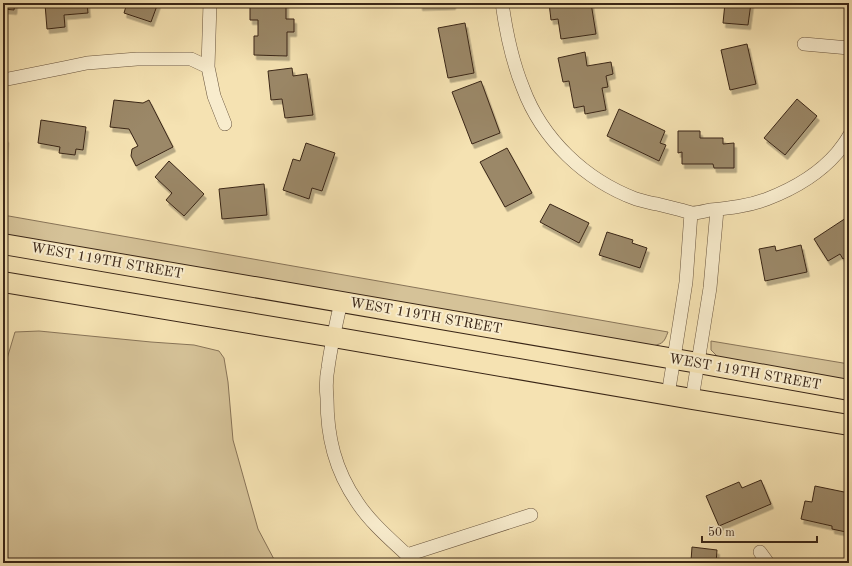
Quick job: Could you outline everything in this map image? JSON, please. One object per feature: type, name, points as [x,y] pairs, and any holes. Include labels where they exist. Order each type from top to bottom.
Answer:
[{"type":"main road","name":"WEST 119TH STREET","points":[[3,244],[849,390]]},
{"type":"main road","points":[[3,282],[849,425]]},
{"type":"street","points":[[210,3],[208,66],[214,96],[225,124]]},
{"type":"street","points":[[502,3],[509,44],[523,89],[535,114],[545,130],[581,168],[602,183],[638,200],[691,213],[736,208],[755,203],[780,194],[818,172],[828,163],[846,142],[849,136]]},
{"type":"street","points":[[804,44],[849,48]]},
{"type":"street","points":[[3,80],[87,63],[137,59],[191,59],[208,66]]},
{"type":"street","points":[[692,399],[710,288],[717,210]]},
{"type":"street","points":[[668,395],[686,282],[691,213]]},
{"type":"street","points":[[341,302],[328,369],[326,388],[327,417],[332,446],[338,467],[347,486],[358,503],[372,520],[407,555],[531,515]]},
{"type":"shaded area","points":[[3,215],[668,332],[663,342],[653,346],[3,235]]},
{"type":"shaded area","points":[[39,331],[194,345],[219,351],[224,358],[228,382],[233,440],[258,529],[276,563],[8,563],[3,494],[3,372],[15,332]]},
{"type":"shaded area","points":[[711,341],[849,364],[849,381],[723,360],[711,350]]},
{"type":"building","points":[[3,3],[15,3],[14,10],[3,9]]},
{"type":"building","points":[[87,3],[88,13],[64,15],[65,27],[47,29],[45,4]]},
{"type":"building","points":[[127,3],[158,3],[151,22],[124,13]]},
{"type":"building","points":[[250,3],[286,3],[286,19],[294,19],[294,32],[287,32],[287,56],[254,55],[254,36],[258,36],[258,20],[250,20]]},
{"type":"building","points":[[420,3],[453,3],[453,5],[420,6]]},
{"type":"building","points":[[549,3],[591,3],[596,34],[561,39],[558,19],[551,20]]},
{"type":"building","points":[[725,3],[751,3],[748,25],[723,23]]},
{"type":"building","points":[[465,23],[474,73],[448,78],[438,28]]},
{"type":"building","points":[[747,44],[756,84],[730,90],[721,50]]},
{"type":"building","points":[[585,52],[587,66],[611,62],[613,74],[606,76],[608,87],[602,88],[606,110],[585,114],[584,106],[574,108],[569,81],[563,82],[558,58]]},
{"type":"building","points":[[292,68],[293,76],[307,74],[313,115],[285,118],[282,99],[271,100],[268,71]]},
{"type":"building","points":[[481,81],[500,133],[472,144],[452,92]]},
{"type":"building","points":[[797,99],[817,116],[785,155],[764,138]]},
{"type":"building","points":[[114,100],[143,103],[149,100],[173,147],[136,166],[131,156],[132,149],[138,146],[129,129],[110,127]]},
{"type":"building","points":[[619,109],[665,131],[660,143],[666,145],[659,161],[607,136]]},
{"type":"building","points":[[41,120],[86,127],[83,150],[76,149],[75,155],[59,153],[60,147],[38,143]]},
{"type":"building","points":[[678,131],[700,131],[700,138],[723,138],[723,144],[734,143],[734,168],[714,168],[713,164],[682,164],[682,152],[678,153]]},
{"type":"building","points":[[3,138],[6,138],[4,172],[3,172]]},
{"type":"building","points":[[306,143],[335,153],[322,191],[312,188],[309,199],[283,190],[293,159],[300,161]]},
{"type":"building","points":[[507,148],[532,193],[505,207],[480,162]]},
{"type":"building","points":[[169,161],[204,194],[184,216],[166,200],[172,193],[155,177]]},
{"type":"building","points":[[264,184],[267,215],[222,219],[219,189]]},
{"type":"building","points":[[550,204],[589,223],[579,243],[540,222]]},
{"type":"building","points":[[849,216],[849,255],[843,259],[840,254],[828,261],[814,239]]},
{"type":"building","points":[[607,232],[633,240],[632,243],[647,248],[640,268],[599,255]]},
{"type":"building","points":[[801,245],[807,272],[765,281],[759,249],[775,246],[776,251]]},
{"type":"building","points":[[761,480],[771,504],[719,526],[706,496],[739,482],[742,488]]},
{"type":"building","points":[[815,486],[849,493],[849,520],[846,532],[832,529],[832,526],[801,519],[805,501],[812,502]]},
{"type":"building","points":[[692,547],[717,550],[716,563],[687,563],[687,561],[691,561]]}]
